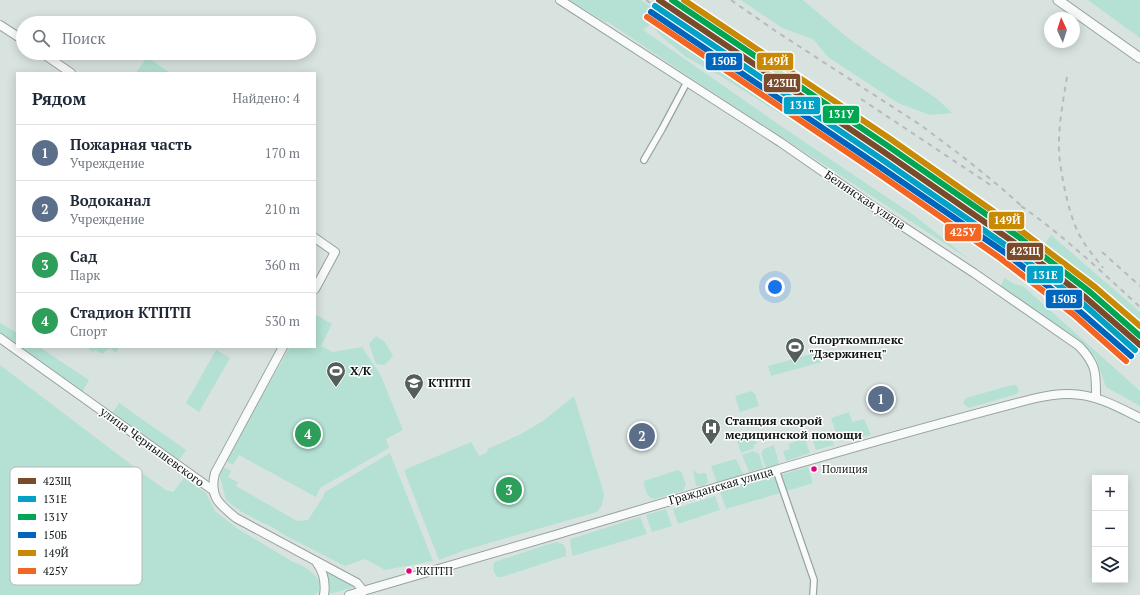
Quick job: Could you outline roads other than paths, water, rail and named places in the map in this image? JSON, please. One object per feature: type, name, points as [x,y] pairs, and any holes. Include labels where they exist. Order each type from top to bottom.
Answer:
[{"type":"main road","points":[[1058,0],[1140,58]]},
{"type":"street","name":"Белинская улица","points":[[560,0],[780,142],[1079,346],[1087,354],[1092,363],[1096,376],[1096,398]]},
{"type":"street","points":[[0,25],[16,35]]},
{"type":"street","points":[[52,60],[70,72]]},
{"type":"street","points":[[644,160],[687,82]]},
{"type":"street","points":[[316,239],[335,252],[316,287]]},
{"type":"street","name":"улица Чернышевского","points":[[0,338],[214,490],[216,500],[236,518],[317,562],[371,589]]},
{"type":"street","points":[[214,490],[212,482],[215,473],[282,348]]},
{"type":"street","name":"Гражданская улица","points":[[350,595],[362,593],[371,589],[929,426],[1048,396],[1071,394],[1096,398]]},
{"type":"street","points":[[1096,398],[1140,418]]},
{"type":"street","points":[[776,470],[814,580],[812,595]]},
{"type":"street","points":[[317,562],[324,577],[326,593]]},
{"type":"street","points":[[357,583],[361,588],[362,593]]},
{"type":"railway","points":[[646,0],[918,185],[1035,267],[1084,305],[1140,354]]},
{"type":"railway","points":[[731,0],[774,30],[922,126],[967,160],[1025,209]]},
{"type":"railway","points":[[1067,77],[1059,134],[1059,153],[1063,182],[1071,213],[1079,235],[1103,268]]},
{"type":"railway","points":[[861,99],[992,186]]},
{"type":"railway","points":[[1021,206],[1068,242],[1140,307]]},
{"type":"railway","points":[[1102,252],[1140,286]]},
{"type":"place","name":"Спорткомплекс \"Дзержинец\"","points":[[795,364]]},
{"type":"place","name":"Х/К","points":[[336,388]]},
{"type":"place","name":"Пожарная часть","points":[[881,399]]},
{"type":"place","name":"КТПТП","points":[[414,400]]},
{"type":"place","name":"Стадион КТПТП","points":[[308,434]]},
{"type":"place","name":"Водоканал","points":[[642,436]]},
{"type":"place","name":"Станция скорой медицинской помощи","points":[[711,445]]},
{"type":"place","name":"Полиция","points":[[814,469]]},
{"type":"place","name":"Сад","points":[[509,490]]},
{"type":"place","name":"ККПТП","points":[[409,571]]}]
